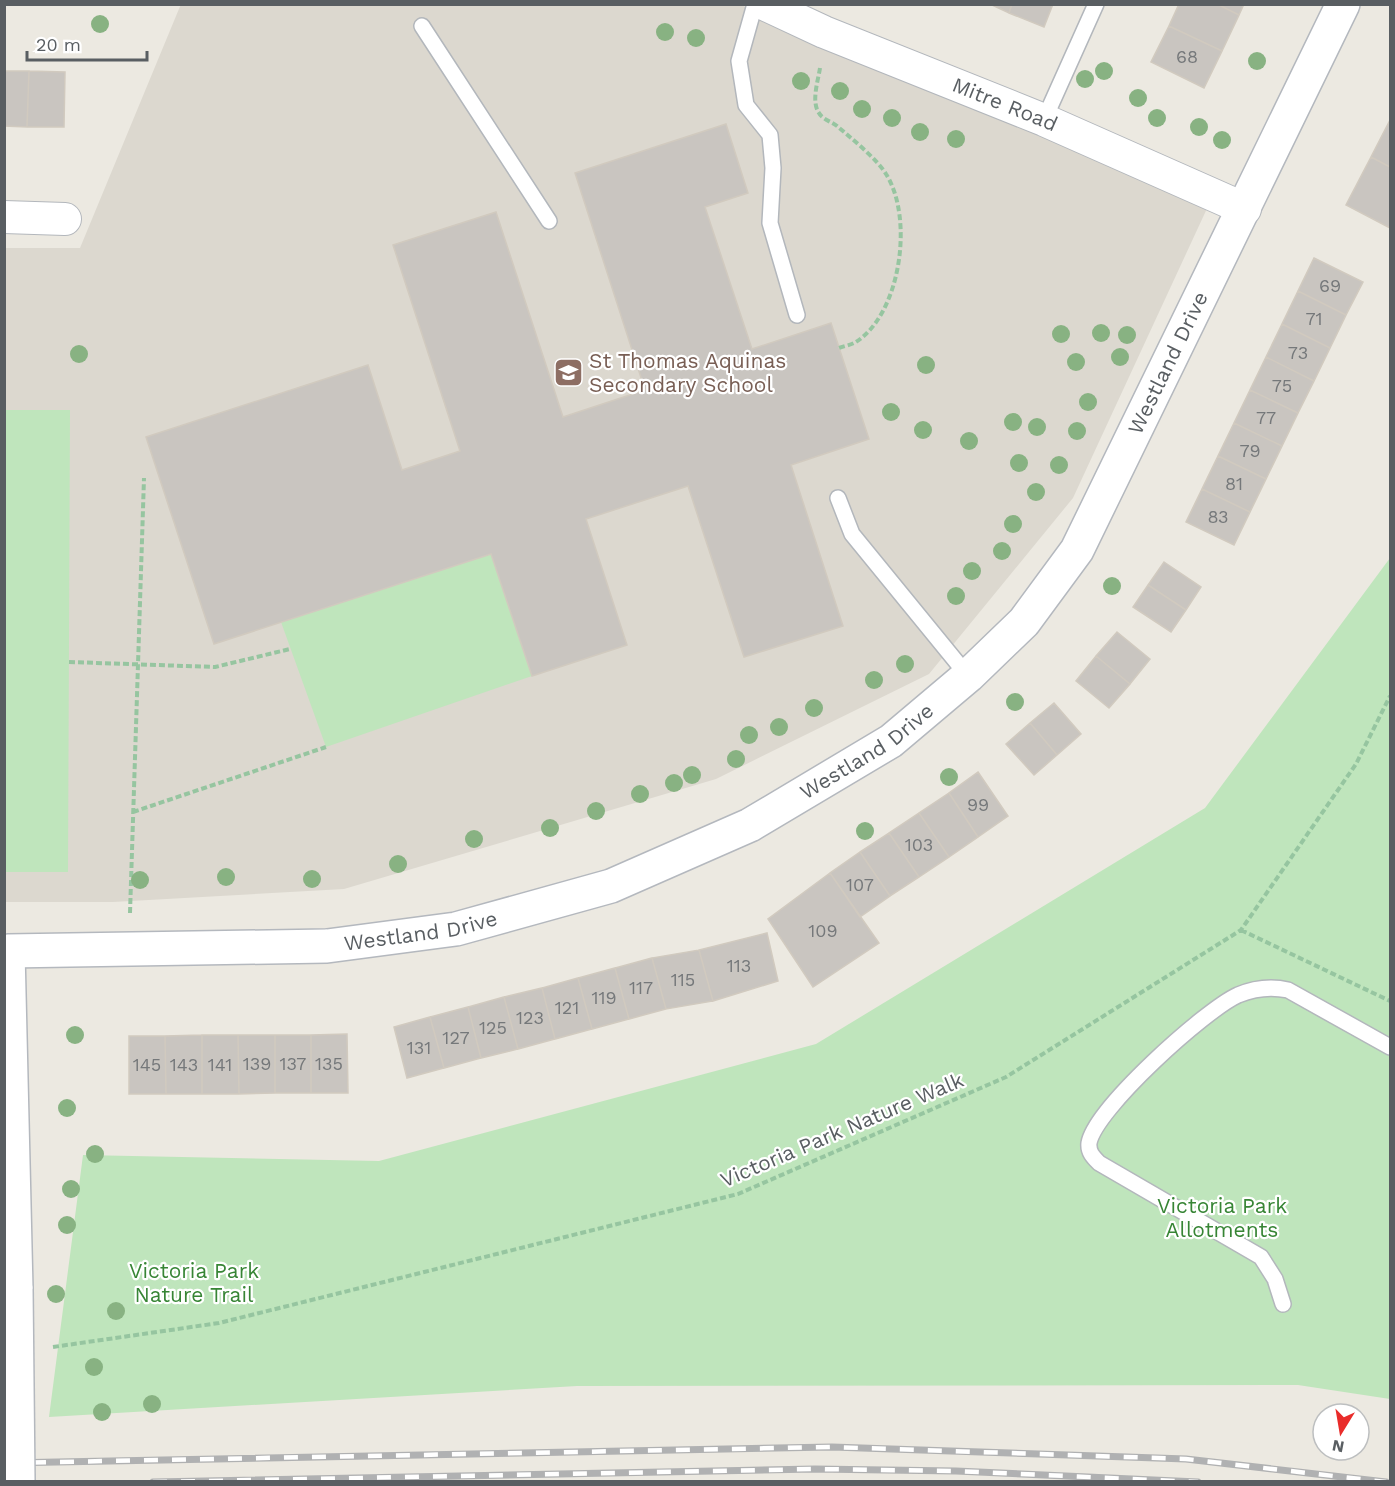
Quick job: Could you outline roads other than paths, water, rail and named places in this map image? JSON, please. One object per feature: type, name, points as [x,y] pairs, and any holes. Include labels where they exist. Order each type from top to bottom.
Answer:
[{"type":"street","name":"Mitre Road","points":[[764,4],[824,32],[1044,120],[1245,209]]},
{"type":"street","name":"Westland Drive","points":[[6,951],[327,946],[456,929],[611,886],[760,819],[891,741],[968,676],[1024,622],[1077,550],[1343,4]]},
{"type":"street","points":[[4,218],[65,219]]},
{"type":"street","points":[[6,951],[16,1288],[18,1482]]},
{"type":"lane","points":[[755,4],[739,61],[746,105],[770,135],[773,168],[770,223],[797,315]]},
{"type":"lane","points":[[1044,120],[1096,4]]},
{"type":"lane","points":[[422,26],[549,221]]},
{"type":"lane","points":[[838,498],[852,534],[968,676]]},
{"type":"lane","points":[[1283,1304],[1275,1279],[1261,1257],[1099,1163],[1090,1153],[1089,1146],[1093,1133],[1138,1078],[1195,1024],[1221,1004],[1250,991],[1275,987],[1288,990],[1390,1047]]},
{"type":"railway","points":[[4,1463],[832,1447],[1186,1459],[1386,1482]]},
{"type":"railway","points":[[153,1482],[815,1469],[956,1471],[1198,1482]]},
{"type":"place","name":"St Thomas Aquinas Secondary School","points":[[568,373]]},
{"type":"park label","name":"Victoria Park Allotments","points":[[1222,1218]]},
{"type":"park label","name":"Victoria Park Nature Trail","points":[[194,1283]]}]
